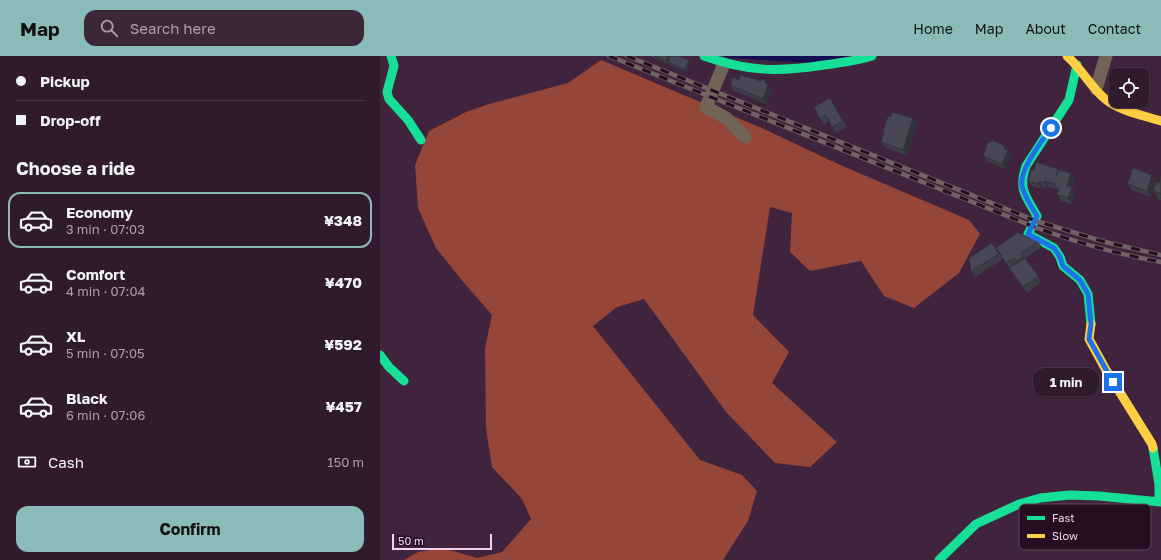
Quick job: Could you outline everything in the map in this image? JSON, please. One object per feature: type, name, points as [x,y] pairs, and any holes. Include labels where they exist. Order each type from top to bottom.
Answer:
[{"type":"main road","points":[[391,56],[394,66],[387,92],[389,99],[400,111],[421,140]]},
{"type":"main road","points":[[704,56],[724,64],[740,68],[770,71],[805,68],[861,60],[872,56]]},
{"type":"main road","points":[[1067,56],[1077,64],[1096,89],[1105,98],[1119,107],[1161,121]]},
{"type":"main road","points":[[1020,504],[1040,498],[1070,495],[1099,496],[1160,502],[1159,484],[1152,444],[1106,370],[1089,339],[1091,324],[1088,294],[1080,280],[1063,266],[1060,257],[1054,248],[1028,234],[1037,216],[1022,186],[1022,178],[1031,156],[1060,116],[1069,100],[1077,64]]},
{"type":"main road","points":[[380,355],[389,367],[404,381]]},
{"type":"main road","points":[[939,560],[976,524],[1019,504]]},
{"type":"street","points":[[1096,89],[1106,56]]},
{"type":"street","points":[[724,64],[706,107],[726,118],[745,137]]},
{"type":"shaded area","points":[[723,56],[849,56],[813,63],[730,58]]},
{"type":"shaded area","points":[[601,60],[764,129],[838,164],[969,220],[980,234],[959,273],[914,308],[884,296],[861,261],[810,271],[790,252],[792,213],[770,207],[753,315],[789,352],[772,383],[837,442],[810,467],[775,463],[726,412],[644,299],[617,307],[593,326],[700,460],[742,475],[757,491],[748,521],[723,560],[404,560],[418,552],[443,548],[477,558],[502,552],[531,519],[522,499],[492,467],[486,428],[485,348],[492,315],[436,248],[418,208],[415,165],[429,131],[466,112],[489,104],[568,83]]},
{"type":"building","points":[[655,56],[668,56],[666,61]]},
{"type":"building","points":[[670,56],[679,56],[689,60],[685,69],[668,62]]},
{"type":"building","points":[[741,75],[766,81],[765,83],[768,85],[763,99],[730,85],[733,77],[738,80]]},
{"type":"building","points":[[830,98],[843,121],[832,127],[826,115],[820,119],[814,107]]},
{"type":"building","points":[[892,112],[913,118],[903,150],[881,142],[888,116],[890,117]]},
{"type":"building","points":[[992,140],[1005,146],[1004,149],[1008,150],[1002,164],[983,156],[988,142],[990,143]]},
{"type":"building","points":[[1036,162],[1058,169],[1056,177],[1059,170],[1071,173],[1067,186],[1072,187],[1068,198],[1057,195],[1059,188],[1054,187],[1055,184],[1045,181],[1044,183],[1039,182],[1038,184],[1028,181],[1031,170],[1034,170]]},
{"type":"building","points":[[1133,168],[1152,175],[1147,191],[1127,184]]},
{"type":"building","points":[[1161,175],[1161,194],[1153,191],[1156,182],[1159,183]]},
{"type":"building","points":[[1018,232],[1038,241],[1021,253],[1023,256],[1016,261],[1014,258],[1006,263],[996,248]]},
{"type":"building","points":[[992,243],[999,254],[971,271],[969,258]]},
{"type":"building","points":[[1025,258],[1038,276],[1023,287],[1009,268]]},
{"type":"railway","points":[[609,56],[1032,226],[1096,247],[1161,262]]},
{"type":"railway","points":[[627,56],[1036,221],[1105,242],[1161,255]]},
{"type":"traffic: fast","points":[[391,56],[394,66],[387,92],[389,99],[408,120],[421,140]]},
{"type":"traffic: fast","points":[[704,56],[735,65],[764,69],[792,69],[854,61],[872,56]]},
{"type":"traffic: fast","points":[[1077,65],[1069,100],[1026,166],[1023,187],[1024,192],[1037,216],[1028,234],[1054,248],[1060,257],[1063,266],[1080,280],[1088,294],[1091,324]]},
{"type":"traffic: fast","points":[[380,355],[389,367],[404,381]]},
{"type":"traffic: fast","points":[[1153,448],[1159,484],[1159,502]]},
{"type":"traffic: fast","points":[[939,560],[976,524],[1019,504],[1040,498],[1070,495],[1099,496],[1161,502]]},
{"type":"traffic: slow","points":[[1067,56],[1104,98],[1131,112],[1161,121]]},
{"type":"traffic: slow","points":[[1091,324],[1089,339],[1153,448]]},
{"type":"route","points":[[1051,128],[1031,156],[1022,178],[1022,186],[1037,216],[1036,221],[1028,234],[1054,248],[1057,251],[1063,266],[1080,280],[1088,294],[1091,324],[1089,339],[1113,382]]}]
